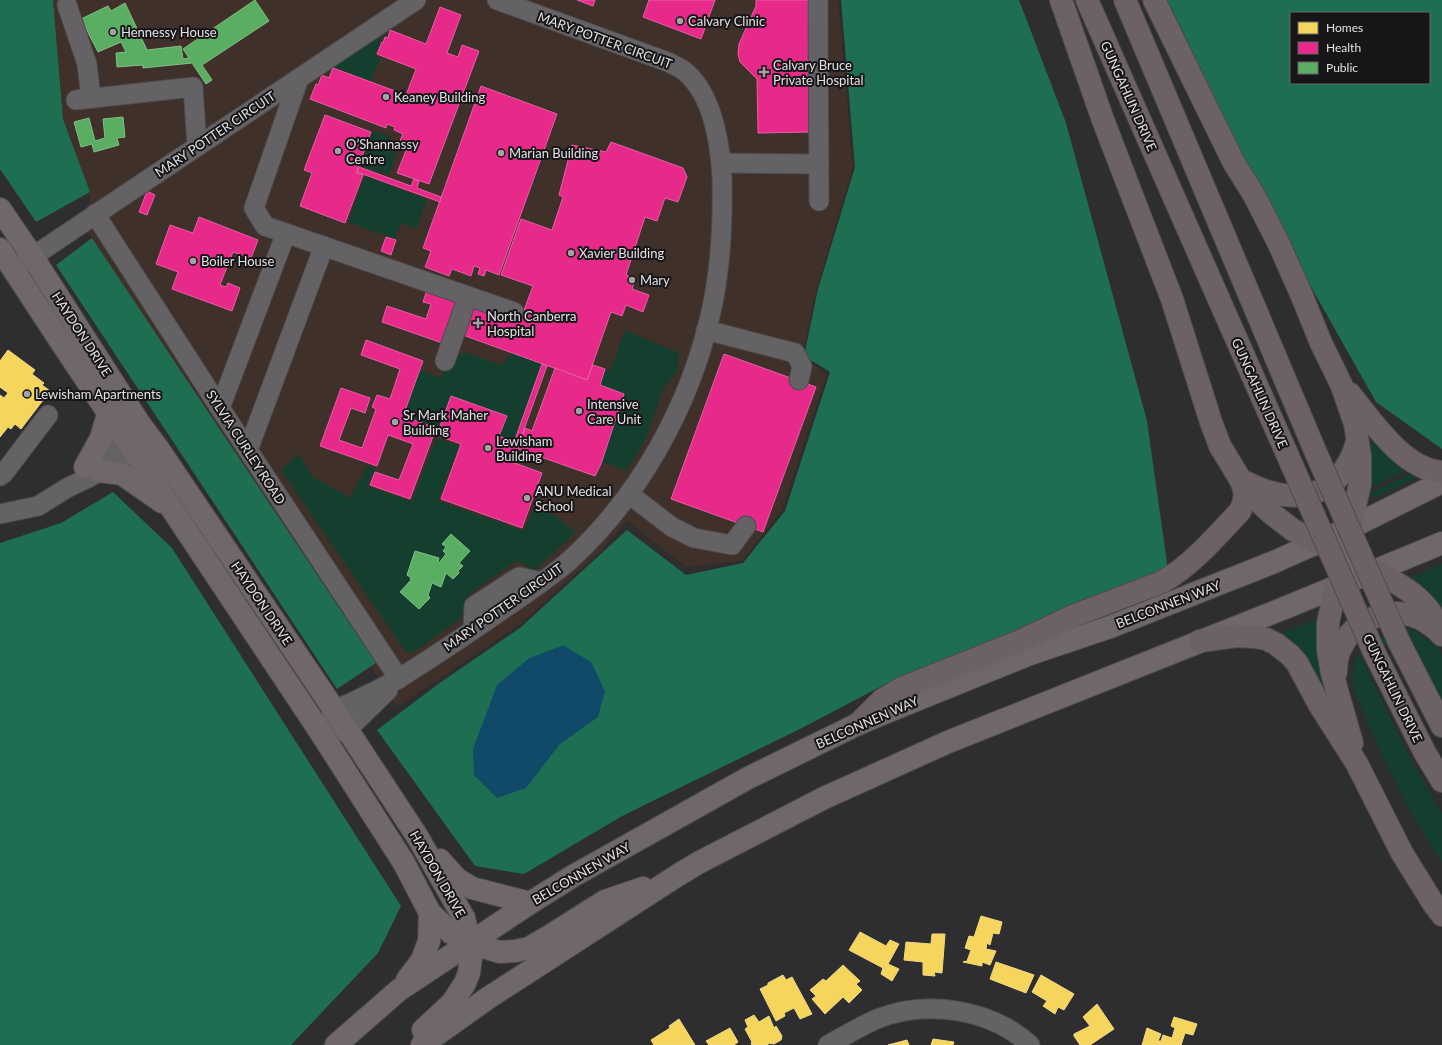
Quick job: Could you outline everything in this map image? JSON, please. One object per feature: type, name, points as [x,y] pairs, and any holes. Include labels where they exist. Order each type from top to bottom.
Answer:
[{"type":"highway","points":[[858,724],[882,700],[902,688],[991,652],[1073,616],[1172,577],[1190,562],[1240,511],[1244,503],[1244,487],[1214,433],[1172,299],[1103,120],[1061,0]]},
{"type":"highway","name":"GUNGAHLIN DRIVE","points":[[1087,0],[1374,652],[1422,746],[1442,781]]},
{"type":"highway","name":"GUNGAHLIN DRIVE","points":[[1125,0],[1316,453],[1399,642],[1442,726]]},
{"type":"highway","points":[[1154,0],[1234,163],[1254,194],[1278,242],[1300,291],[1321,344],[1342,386],[1355,424],[1360,465],[1360,484],[1350,528]]},
{"type":"highway","points":[[1342,386],[1402,454],[1423,468],[1442,472]]},
{"type":"highway","points":[[1240,479],[1257,488],[1283,496],[1300,496],[1312,493],[1329,486],[1340,475],[1347,466],[1358,439]]},
{"type":"highway","points":[[1240,479],[1255,498],[1282,522],[1297,533],[1318,543]]},
{"type":"highway","points":[[1373,570],[1403,586],[1416,595],[1430,611],[1442,634]]},
{"type":"highway","points":[[1336,586],[1330,607],[1327,631],[1330,662],[1357,764]]},
{"type":"highway","points":[[1338,692],[1336,667],[1341,647],[1348,636],[1356,628],[1370,619],[1390,614],[1409,615],[1427,622],[1442,634]]},
{"type":"highway","points":[[1200,642],[1237,636],[1249,636],[1266,639],[1286,652],[1297,663],[1319,704],[1357,764],[1402,853],[1442,915]]},
{"type":"main road","name":"HAYDON DRIVE","points":[[0,209],[32,256],[172,508],[321,733],[404,864],[430,913],[450,933],[469,943]]},
{"type":"main road","name":"HAYDON DRIVE","points":[[0,249],[108,414],[134,440],[335,711],[417,836],[460,909],[466,923],[469,943]]},
{"type":"main road","points":[[108,414],[92,469],[122,474],[172,508]]},
{"type":"main road","name":"BELCONNEN WAY","points":[[336,1045],[399,990],[530,903],[573,876],[748,778],[858,724],[1023,657],[1110,627],[1268,565],[1350,528],[1442,482]]},
{"type":"main road","points":[[1336,586],[1350,528]]},
{"type":"main road","points":[[1318,543],[1373,570]]},
{"type":"main road","points":[[422,1045],[488,998],[675,877],[698,863],[824,798],[948,742],[1287,607],[1373,570],[1442,543]]},
{"type":"main road","points":[[417,836],[457,879],[480,890],[530,903]]},
{"type":"main road","points":[[410,1045],[425,1028],[452,1003],[465,983],[472,958],[469,943],[500,952],[529,948],[606,901],[675,877]]},
{"type":"main road","points":[[399,990],[422,960],[429,941],[430,913]]},
{"type":"street","name":"MARY POTTER CIRCUIT","points":[[14,270],[32,256],[121,196],[416,0]]},
{"type":"street","name":"MARY POTTER CIRCUIT","points":[[335,711],[399,679],[542,582],[568,562],[610,519],[629,494],[656,451],[672,420],[696,366],[714,297],[723,214],[721,163],[714,123],[703,95],[683,70],[668,62],[497,0]]},
{"type":"street","points":[[818,0],[819,201]]},
{"type":"street","points":[[67,5],[87,64],[84,99],[193,87],[197,146]]},
{"type":"street","points":[[299,78],[254,208],[265,226],[514,312]]},
{"type":"street","points":[[273,95],[287,112]]},
{"type":"street","points":[[721,163],[819,164]]},
{"type":"street","points":[[114,244],[112,228],[113,217],[121,196]]},
{"type":"street","name":"SYLVIA CURLEY ROAD","points":[[95,214],[220,408],[399,679]]},
{"type":"street","points":[[220,408],[286,233]]},
{"type":"street","points":[[248,450],[324,246]]},
{"type":"street","points":[[445,361],[468,296]]},
{"type":"street","points":[[706,330],[795,352],[802,366],[799,380]]},
{"type":"street","points":[[0,476],[4,473],[48,415]]},
{"type":"street","points":[[0,514],[38,506],[67,488],[92,469],[113,447],[134,440]]},
{"type":"street","points":[[629,494],[672,527],[694,538],[732,545],[746,526]]},
{"type":"street","name":"MARY POTTER CIRCUIT","points":[[347,730],[399,679]]},
{"type":"street","points":[[321,733],[335,711]]},
{"type":"street","points":[[321,733],[347,730]]},
{"type":"street","points":[[828,1045],[877,1019],[901,1012],[926,1008],[952,1010],[979,1016],[1015,1034],[1030,1045]]},
{"type":"shaded area","name":"North Canberra Hospital","points":[[53,0],[838,0],[853,167],[817,288],[802,357],[827,374],[782,510],[742,561],[686,567],[627,521],[600,552],[519,625],[397,707],[88,232],[90,192],[63,119]]},
{"type":"green space","points":[[0,0],[53,0],[63,119],[90,192],[36,222],[0,169]]},
{"type":"green space","points":[[841,0],[1019,0],[1066,123],[1147,421],[1168,570],[897,678],[800,729],[624,815],[524,874],[475,866],[377,730],[441,682],[520,628],[627,530],[686,575],[743,563],[785,511],[830,372],[804,356],[818,289],[855,167]]},
{"type":"green space","points":[[1163,0],[1442,0],[1442,449],[1376,402],[1284,239]]},
{"type":"green space","points":[[391,25],[387,35],[383,34],[375,56],[380,58],[371,81],[329,65]]},
{"type":"green space","points":[[373,131],[391,137],[387,148],[397,152],[389,175],[361,166]]},
{"type":"green space","points":[[365,176],[427,199],[416,229],[401,223],[395,239],[348,222]]},
{"type":"green space","points":[[92,238],[376,663],[337,689],[56,265]]},
{"type":"green space","points":[[625,330],[679,353],[677,372],[663,390],[646,438],[627,471],[602,462],[624,394],[600,385],[605,369],[610,371]]},
{"type":"green space","points":[[467,353],[500,365],[512,353],[542,364],[514,442],[499,436],[506,416],[451,396],[439,429],[403,416],[419,370],[441,378],[447,364],[453,358]]},
{"type":"green space","points":[[1367,431],[1409,469],[1379,484],[1367,488]]},
{"type":"green space","points":[[436,438],[459,446],[438,501],[524,531],[534,507],[555,516],[576,532],[535,570],[516,561],[471,593],[460,619],[412,653],[405,651],[281,470],[299,454],[313,477],[350,498],[367,466],[375,468],[368,486],[412,502]]},
{"type":"green space","points":[[1413,473],[1416,478],[1376,497],[1373,495],[1370,497],[1371,499],[1364,502],[1365,495]]},
{"type":"green space","points":[[113,492],[172,548],[401,906],[378,953],[291,1045],[0,1045],[0,543],[61,523]]},
{"type":"green space","points":[[1442,564],[1442,609],[1433,596],[1412,577]]},
{"type":"green space","points":[[1318,618],[1330,700],[1277,636]]},
{"type":"green space","points":[[1411,629],[1438,647],[1442,657],[1442,702],[1410,635],[1361,657],[1410,758],[1442,814],[1442,863],[1409,808],[1389,770],[1371,731],[1353,682],[1355,662],[1362,650],[1381,636],[1396,631]]},
{"type":"water","points":[[563,645],[591,662],[605,691],[598,717],[560,744],[526,788],[497,798],[474,775],[473,749],[497,685],[528,659]]},
{"type":"building: Homes","name":"Lewisham Apartments","points":[[8,350],[35,370],[32,374],[44,383],[42,385],[50,391],[21,429],[15,424],[11,429],[8,427],[0,437],[0,395],[4,398],[8,393],[0,387],[0,361]]},
{"type":"building: Homes","points":[[981,916],[1002,922],[999,934],[993,933],[990,945],[987,943],[986,949],[996,951],[990,965],[982,962],[982,966],[963,962],[967,961],[971,950],[965,948],[969,936],[974,937]]},
{"type":"building: Homes","points":[[860,932],[886,946],[890,940],[899,944],[888,964],[899,969],[892,981],[881,974],[883,968],[849,950]]},
{"type":"building: Homes","points":[[932,934],[945,934],[942,973],[934,972],[935,976],[923,975],[923,962],[904,960],[906,942],[931,944]]},
{"type":"building: Homes","points":[[996,962],[1034,975],[1026,993],[990,979]]},
{"type":"building: Homes","points":[[843,965],[860,981],[856,984],[862,990],[849,1003],[843,997],[825,1014],[812,999],[816,996],[810,990],[823,979],[826,981]]},
{"type":"building: Homes","points":[[783,975],[786,980],[792,977],[812,1014],[800,1019],[794,1008],[784,1013],[785,1016],[776,1021],[760,989]]},
{"type":"building: Homes","points":[[1041,975],[1074,994],[1064,1010],[1058,1007],[1055,1014],[1043,1006],[1047,1001],[1032,992]]},
{"type":"building: Homes","points":[[1097,1004],[1114,1029],[1090,1045],[1080,1045],[1074,1034],[1090,1026],[1083,1017]]},
{"type":"building: Homes","points":[[754,1015],[759,1022],[769,1016],[774,1028],[776,1026],[782,1036],[781,1040],[774,1044],[768,1043],[768,1045],[752,1045],[752,1042],[745,1029],[748,1027],[745,1020]]},
{"type":"building: Homes","points":[[1174,1017],[1197,1024],[1193,1035],[1185,1033],[1181,1045],[1142,1045],[1147,1028],[1161,1034],[1158,1041],[1161,1041],[1163,1035],[1172,1038],[1175,1028],[1171,1026]]},
{"type":"building: Homes","points":[[679,1019],[695,1045],[654,1045],[651,1040],[670,1028],[669,1026]]},
{"type":"building: Homes","points":[[730,1028],[738,1042],[734,1045],[709,1045],[706,1041]]},
{"type":"building: Homes","points":[[933,1039],[954,1042],[953,1045],[931,1045]]},
{"type":"building: Homes","points":[[907,1040],[909,1045],[888,1045]]},
{"type":"building: Health","points":[[577,0],[595,0],[593,6]]},
{"type":"building: Health","name":"Calvary Clinic","points":[[649,0],[715,0],[701,39],[643,17]]},
{"type":"building: Health","name":"Calvary Bruce Private Hospital","points":[[756,0],[808,0],[810,132],[758,133],[757,79],[740,62],[738,54],[739,44],[756,6]]},
{"type":"building: Health","name":"Keaney Building","points":[[440,7],[461,15],[447,53],[458,57],[462,45],[479,51],[429,184],[397,173],[407,148],[398,145],[403,134],[394,130],[395,127],[387,124],[386,128],[310,99],[316,84],[318,85],[322,75],[329,78],[333,68],[406,95],[416,69],[377,54],[385,37],[388,38],[390,30],[426,44]]},
{"type":"building: Health","name":"Marian Building","points":[[481,86],[557,114],[499,275],[486,270],[484,276],[478,274],[480,268],[474,266],[471,276],[452,269],[449,276],[425,267],[431,251],[423,248]]},
{"type":"building: Health","name":"O’Shannassy Centre","points":[[325,115],[371,132],[356,173],[363,175],[345,223],[300,206],[312,173],[304,170]]},
{"type":"building: Health","name":"Xavier Building","points":[[611,142],[683,168],[687,177],[678,202],[665,198],[657,221],[645,217],[626,275],[635,279],[632,289],[649,295],[643,312],[626,305],[622,316],[611,312],[587,380],[460,334],[471,304],[520,321],[533,286],[501,275],[521,219],[552,230],[563,197],[559,195],[572,145],[606,152]]},
{"type":"building: Health","points":[[359,167],[411,186],[414,179],[419,181],[417,188],[441,197],[440,202],[357,172]]},
{"type":"building: Health","points":[[147,191],[155,195],[147,215],[139,212]]},
{"type":"building: Health","name":"Boiler House","points":[[199,217],[258,240],[251,258],[233,252],[220,285],[226,287],[228,283],[240,288],[232,311],[172,289],[178,272],[156,264],[170,225],[193,233]]},
{"type":"building: Health","points":[[386,237],[396,240],[391,255],[381,251]]},
{"type":"building: Health","points":[[428,287],[463,300],[445,344],[382,322],[387,306],[426,319],[431,304],[423,302]]},
{"type":"building: Health","name":"Sr Mark Maher Building","points":[[366,340],[423,361],[403,416],[436,428],[410,499],[370,485],[375,472],[399,480],[413,444],[388,435],[377,466],[320,446],[341,388],[370,398],[365,413],[351,408],[339,440],[362,448],[376,409],[372,407],[377,395],[390,399],[400,369],[361,355]]},
{"type":"building: Health","points":[[724,354],[816,387],[763,532],[671,499]]},
{"type":"building: Health","name":"Lewisham Building","points":[[542,364],[547,366],[512,462],[542,473],[522,528],[441,499],[461,444],[433,434],[436,428],[439,429],[451,396],[507,416],[499,436],[514,442]]},
{"type":"building: Health","name":"Intensive Care Unit","points":[[593,365],[605,369],[600,385],[624,394],[601,464],[595,476],[518,449],[525,428],[532,431],[555,368],[587,380]]},
{"type":"building: Public","name":"Hennessy House","points":[[255,0],[269,21],[202,65],[212,80],[206,84],[192,63],[143,68],[143,65],[117,67],[116,53],[126,52],[121,42],[98,52],[81,19],[108,6],[111,11],[125,3],[147,50],[181,46],[183,59],[189,58],[183,49]]},
{"type":"building: Public","points":[[123,117],[125,137],[117,138],[119,145],[94,152],[92,144],[81,147],[74,122],[89,118],[95,141],[105,138],[103,119]]},
{"type":"building: Public","points":[[451,534],[470,551],[459,563],[463,566],[453,579],[446,573],[441,587],[432,583],[428,595],[430,598],[419,609],[400,592],[411,580],[407,575],[415,551],[439,558],[439,563],[446,554],[443,551],[446,547],[442,544]]},
{"type":"place","name":"Calvary Clinic","points":[[680,21]]},
{"type":"place","name":"Hennessy House","points":[[113,32]]},
{"type":"place","name":"Calvary Bruce Private Hospital","points":[[764,72]]},
{"type":"place","name":"Keaney Building","points":[[386,97]]},
{"type":"place","name":"O’Shannassy Centre","points":[[338,151]]},
{"type":"place","name":"Marian Building","points":[[501,153]]},
{"type":"place","name":"Xavier Building","points":[[571,253]]},
{"type":"place","name":"Boiler House","points":[[193,261]]},
{"type":"place","name":"Mary","points":[[632,280]]},
{"type":"place","name":"North Canberra Hospital","points":[[478,323]]},
{"type":"place","name":"Lewisham Apartments","points":[[27,394]]},
{"type":"place","name":"Intensive Care Unit","points":[[579,411]]},
{"type":"place","name":"Sr Mark Maher Building","points":[[395,422]]},
{"type":"place","name":"Lewisham Building","points":[[488,448]]},
{"type":"place","name":"ANU Medical School","points":[[527,498]]}]
